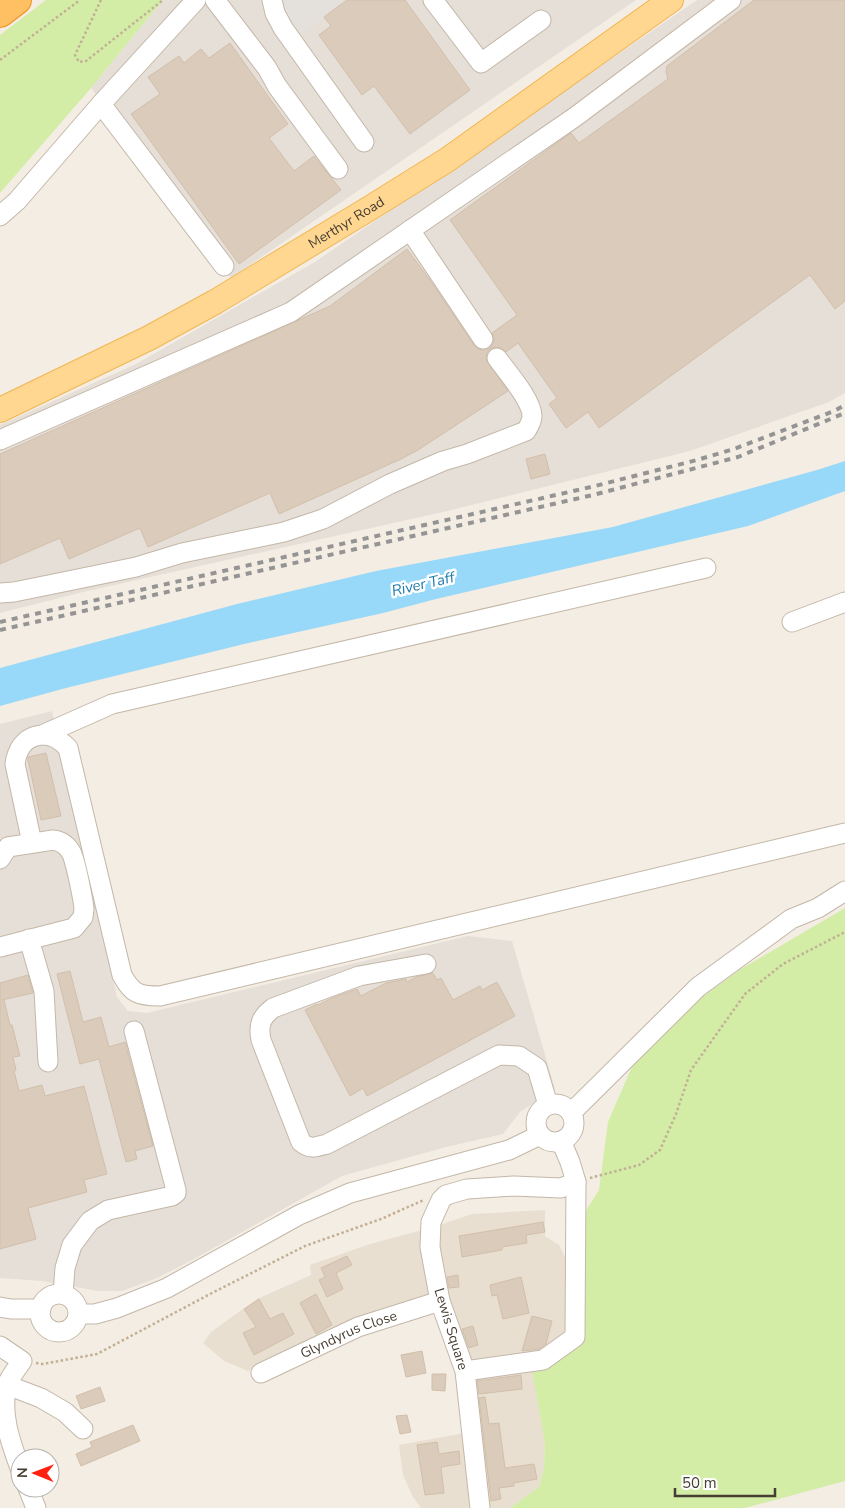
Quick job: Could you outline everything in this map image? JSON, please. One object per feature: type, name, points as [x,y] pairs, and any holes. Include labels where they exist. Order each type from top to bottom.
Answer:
[{"type":"highway","points":[[0,13],[18,0]]},
{"type":"main road","name":"Merthyr Road","points":[[0,410],[140,343],[215,302],[370,208],[446,160],[671,0]]},
{"type":"street","points":[[0,216],[16,201],[196,0]]},
{"type":"street","points":[[215,0],[338,169]]},
{"type":"street","points":[[272,0],[275,13],[283,28],[364,142]]},
{"type":"street","points":[[433,0],[481,63],[542,20]]},
{"type":"street","points":[[0,440],[291,312],[575,117],[730,0]]},
{"type":"street","points":[[101,104],[224,266]]},
{"type":"street","points":[[410,230],[483,339]]},
{"type":"street","points":[[0,593],[14,592],[82,578],[182,553],[284,532],[323,519],[390,484],[443,461],[467,454],[526,431],[531,423],[532,416],[529,404],[497,358]]},
{"type":"street","points":[[32,843],[15,764],[19,746],[24,741],[112,704],[706,568]]},
{"type":"street","points":[[792,622],[845,602]]},
{"type":"street","points":[[42,735],[62,740],[68,748],[122,975],[129,988],[143,996],[160,996],[845,833]]},
{"type":"street","points":[[0,859],[8,847],[53,840],[59,841],[72,854],[84,910],[83,917],[74,928],[0,947]]},
{"type":"street","points":[[571,1112],[698,986],[791,919],[818,908],[845,891]]},
{"type":"street","points":[[29,940],[44,991],[48,1062]]},
{"type":"street","points":[[426,964],[359,976],[273,1008],[264,1017],[260,1024],[261,1040],[301,1142],[306,1147],[314,1148],[327,1144],[499,1055],[519,1056],[537,1068],[548,1105]]},
{"type":"street","points":[[63,1294],[65,1268],[72,1245],[90,1221],[108,1210],[172,1196],[176,1193],[134,1030]]},
{"type":"street","points":[[558,1104],[568,1108],[571,1112],[574,1124],[573,1130],[566,1139],[549,1141],[540,1135],[536,1129],[536,1118],[542,1108],[548,1105],[558,1104]]},
{"type":"street","points":[[79,1314],[95,1314],[117,1308],[167,1288],[299,1216],[350,1193],[509,1150],[540,1135]]},
{"type":"street","points":[[465,1371],[543,1360],[575,1337],[576,1182],[561,1141]]},
{"type":"street","points":[[446,1195],[467,1189],[514,1186],[561,1188],[576,1182]]},
{"type":"street","name":"Lewis Square","points":[[446,1195],[441,1200],[431,1222],[430,1247],[440,1301],[465,1371],[480,1508]]},
{"type":"street","points":[[63,1294],[71,1297],[79,1314],[74,1325],[69,1330],[57,1332],[46,1327],[40,1315],[41,1309],[47,1298],[52,1295],[63,1294]]},
{"type":"street","name":"Glyndyrus Close","points":[[261,1373],[358,1327],[440,1301]]},
{"type":"street","points":[[0,1307],[41,1309]]},
{"type":"street","points":[[0,1346],[22,1361],[7,1385],[2,1399],[2,1415],[5,1430],[12,1448]]},
{"type":"street","points":[[7,1385],[49,1402],[65,1412],[83,1429]]},
{"type":"path","points":[[0,60],[80,0]]},
{"type":"path","points":[[101,0],[75,55],[79,62],[86,61],[163,0]]},
{"type":"path","points":[[576,1182],[639,1164],[660,1150],[692,1070],[745,994],[783,964],[845,932]]},
{"type":"path","points":[[22,1361],[43,1364],[97,1354],[305,1246],[381,1219],[432,1196],[446,1195]]},
{"type":"shaded area","points":[[163,0],[636,0],[231,278],[91,88]]},
{"type":"shaded area","points":[[281,0],[346,0],[299,35],[277,3]]},
{"type":"shaded area","points":[[697,0],[845,0],[845,393],[829,402],[690,451],[443,512],[83,592],[0,613],[0,425],[136,364],[315,262]]},
{"type":"shaded area","points":[[52,711],[117,997],[128,1011],[147,1013],[468,936],[512,941],[555,1089],[520,1112],[503,1134],[446,1147],[342,1176],[194,1259],[157,1278],[122,1291],[98,1291],[42,1281],[0,1278],[0,724]]},
{"type":"shaded area","points":[[545,1210],[545,1236],[559,1245],[566,1259],[570,1331],[531,1358],[545,1444],[544,1468],[539,1487],[510,1508],[421,1508],[413,1497],[403,1475],[399,1445],[476,1431],[449,1306],[421,1298],[384,1308],[248,1371],[224,1361],[203,1343],[211,1332],[257,1299],[311,1275],[310,1265],[370,1244],[437,1226],[472,1214]]},
{"type":"green space","points":[[46,0],[163,0],[91,88],[0,193],[0,35]]},
{"type":"green space","points":[[845,908],[845,1481],[745,1508],[510,1508],[539,1487],[544,1468],[545,1444],[532,1369],[580,1339],[582,1217],[599,1190],[608,1122],[634,1062],[691,1005],[741,969]]},
{"type":"water","name":"River Taff","points":[[845,461],[845,491],[748,526],[383,613],[244,644],[0,706],[0,668],[237,604],[376,571],[613,527]]},
{"type":"building","points":[[347,0],[405,0],[470,90],[410,134],[374,86],[362,95],[319,35],[331,26],[324,17]]},
{"type":"building","points":[[754,0],[845,0],[845,301],[835,309],[810,275],[599,428],[588,412],[566,428],[549,404],[557,398],[518,343],[506,352],[501,348],[495,347],[487,353],[486,360],[508,391],[418,450],[279,514],[270,493],[148,547],[140,528],[69,559],[60,538],[0,564],[0,454],[330,306],[407,249],[474,345],[478,349],[483,350],[490,348],[494,339],[492,333],[517,315],[450,220],[571,133],[579,143],[668,79],[667,66]]},
{"type":"building","points":[[230,43],[288,124],[269,138],[294,171],[314,156],[341,190],[239,264],[131,114],[160,94],[148,77],[179,56],[184,63],[201,49],[209,58]]},
{"type":"building","points":[[545,454],[550,474],[531,479],[526,459]]},
{"type":"building","points":[[46,753],[61,816],[41,820],[28,757]]},
{"type":"building","points":[[70,971],[83,1022],[101,1017],[109,1047],[125,1042],[153,1146],[135,1151],[137,1159],[126,1162],[99,1059],[80,1064],[57,974]]},
{"type":"building","points":[[433,973],[437,980],[441,978],[453,1000],[480,986],[482,990],[497,982],[515,1016],[367,1096],[363,1088],[350,1096],[305,1010],[357,989],[361,996],[386,983],[406,979],[407,982],[416,977]]},
{"type":"building","points":[[28,975],[33,993],[2,1000],[4,1000],[20,1056],[13,1057],[19,1091],[42,1085],[45,1096],[84,1086],[107,1174],[84,1180],[87,1192],[28,1208],[36,1239],[0,1249],[0,983]]},
{"type":"building","points":[[543,1222],[545,1232],[526,1235],[527,1243],[502,1247],[502,1250],[462,1257],[459,1236]]},
{"type":"building","points":[[347,1256],[352,1265],[336,1273],[343,1289],[327,1297],[319,1280],[325,1277],[321,1268]]},
{"type":"building","points":[[458,1275],[459,1287],[449,1288],[447,1277]]},
{"type":"building","points":[[521,1277],[529,1313],[503,1319],[497,1295],[492,1296],[490,1285]]},
{"type":"building","points":[[316,1294],[332,1325],[316,1334],[300,1303]]},
{"type":"building","points":[[259,1299],[270,1319],[283,1313],[294,1334],[254,1355],[243,1333],[256,1327],[244,1309]]},
{"type":"building","points":[[532,1316],[552,1321],[546,1344],[539,1349],[522,1351]]},
{"type":"building","points":[[473,1326],[478,1345],[469,1348],[462,1329]]},
{"type":"building","points":[[422,1351],[426,1373],[406,1377],[401,1355]]},
{"type":"building","points":[[432,1374],[446,1374],[445,1391],[432,1390]]},
{"type":"building","points":[[521,1375],[522,1389],[479,1394],[477,1381]]},
{"type":"building","points":[[100,1387],[105,1401],[81,1409],[76,1396]]},
{"type":"building","points":[[485,1397],[489,1424],[499,1423],[505,1468],[534,1464],[537,1479],[514,1483],[514,1486],[499,1488],[501,1499],[491,1501],[479,1398]]},
{"type":"building","points":[[407,1415],[411,1432],[400,1434],[396,1416]]},
{"type":"building","points":[[133,1425],[140,1441],[81,1466],[76,1454],[92,1447],[90,1442]]},
{"type":"building","points":[[437,1442],[439,1454],[459,1451],[460,1464],[441,1467],[444,1493],[425,1495],[417,1445]]},
{"type":"railway","points":[[0,622],[591,487],[697,460],[734,449],[834,411],[845,405]]},
{"type":"railway","points":[[0,630],[593,495],[738,457],[845,413]]}]
